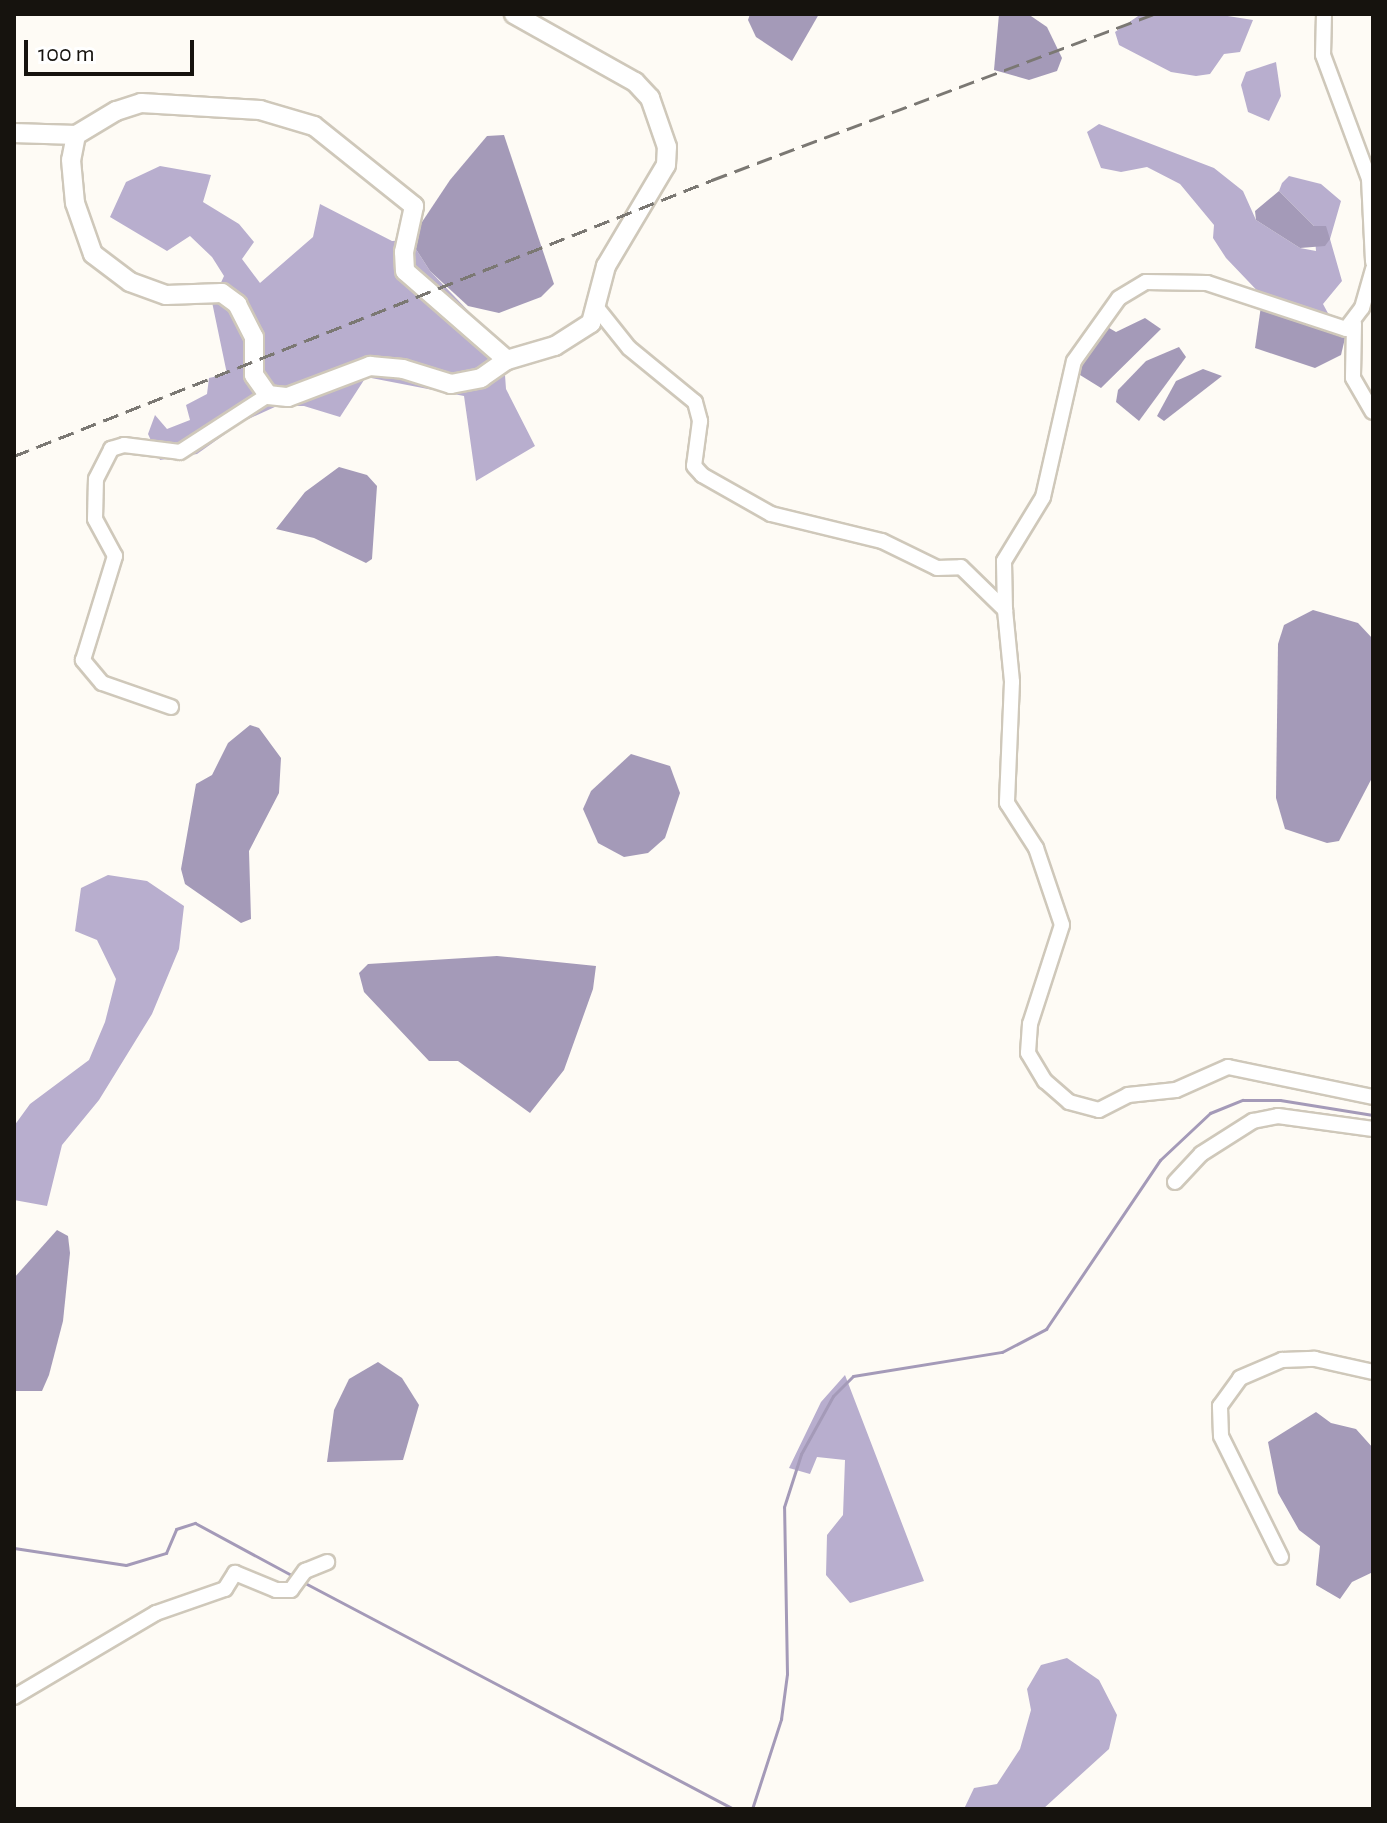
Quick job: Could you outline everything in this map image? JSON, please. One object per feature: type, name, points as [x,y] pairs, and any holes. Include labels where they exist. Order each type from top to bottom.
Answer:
[{"type":"street","points":[[171,707],[102,683],[83,660],[115,556],[95,519],[96,479],[111,449],[124,445],[180,452],[268,395],[288,397],[370,366],[464,383],[507,360],[555,346],[591,323],[597,308],[597,290],[606,266],[666,165],[662,130],[650,98],[635,82],[514,14]]},
{"type":"street","points":[[1324,14],[1323,55],[1369,179],[1373,262]]},
{"type":"street","points":[[14,133],[76,135],[116,111],[141,103],[260,110],[314,126],[414,206],[404,252],[405,271],[507,360]]},
{"type":"street","points":[[76,135],[71,180],[93,254],[130,282],[166,295],[222,293],[237,304],[254,337],[254,375],[268,395]]},
{"type":"street","points":[[1373,269],[1354,324],[1353,378],[1373,412]]},
{"type":"street","points":[[1354,324],[1336,328],[1249,296],[1183,281],[1146,282],[1119,298],[1074,361],[1043,497],[1004,561],[1012,682],[1007,803],[1036,848],[1062,925],[1030,1024],[1028,1053],[1045,1081],[1069,1102],[1099,1110],[1128,1095],[1186,1086],[1228,1067],[1373,1097]]},
{"type":"street","points":[[597,308],[629,348],[695,402],[700,421],[694,466],[702,475],[771,514],[882,541],[937,568],[961,567],[1005,610]]},
{"type":"street","points":[[1175,1182],[1201,1154],[1253,1121],[1278,1116],[1373,1129]]},
{"type":"street","points":[[1281,1557],[1221,1436],[1220,1406],[1240,1378],[1282,1360],[1315,1359],[1373,1372]]},
{"type":"street","points":[[14,1697],[156,1613],[225,1589],[235,1573],[276,1590],[300,1582],[327,1562]]},
{"type":"shaded area","points":[[750,14],[819,14],[792,61],[756,37],[748,20]]},
{"type":"shaded area","points":[[999,14],[1028,14],[1047,27],[1062,58],[1057,71],[1029,80],[994,70]]},
{"type":"shaded area","points":[[1141,14],[1215,14],[1253,20],[1240,52],[1224,54],[1210,74],[1196,76],[1171,72],[1119,45],[1115,32]]},
{"type":"shaded area","points":[[1276,62],[1281,96],[1269,121],[1248,112],[1241,85],[1246,72]]},
{"type":"shaded area","points":[[1099,124],[1214,168],[1243,191],[1256,220],[1300,248],[1316,251],[1314,226],[1279,191],[1282,183],[1289,176],[1321,184],[1341,201],[1330,239],[1342,281],[1323,304],[1336,328],[1268,302],[1226,258],[1213,238],[1214,225],[1180,184],[1147,167],[1121,172],[1101,168],[1087,132]]},
{"type":"shaded area","points":[[504,135],[554,284],[541,297],[499,313],[468,306],[430,271],[410,240],[450,180],[487,136]]},
{"type":"shaded area","points":[[160,166],[211,175],[203,202],[239,224],[254,242],[242,259],[260,283],[313,237],[320,204],[392,241],[410,240],[430,271],[503,347],[506,389],[535,446],[476,481],[464,396],[366,377],[340,417],[304,406],[277,406],[242,422],[197,454],[160,460],[148,434],[155,415],[167,429],[190,420],[186,405],[207,394],[209,378],[227,374],[212,302],[224,276],[212,257],[190,236],[167,251],[110,217],[126,182]]},
{"type":"shaded area","points":[[1279,191],[1314,226],[1326,226],[1330,239],[1325,246],[1300,248],[1256,220],[1255,211]]},
{"type":"shaded area","points":[[1261,306],[1346,334],[1341,355],[1315,368],[1255,348]]},
{"type":"shaded area","points":[[1145,318],[1161,329],[1101,388],[1080,375],[1078,365],[1104,325],[1116,332]]},
{"type":"shaded area","points":[[1179,347],[1186,357],[1139,421],[1116,402],[1118,390],[1146,361]]},
{"type":"shaded area","points":[[1203,369],[1222,376],[1164,421],[1157,416],[1176,381]]},
{"type":"shaded area","points":[[339,467],[367,475],[377,486],[372,559],[366,563],[314,538],[276,529],[305,492]]},
{"type":"shaded area","points":[[1313,610],[1358,623],[1373,639],[1373,776],[1339,841],[1327,843],[1285,829],[1276,798],[1278,644],[1284,625]]},
{"type":"shaded area","points":[[250,725],[259,728],[281,758],[279,793],[249,851],[251,919],[241,923],[185,884],[181,869],[196,784],[212,775],[228,743]]},
{"type":"shaded area","points":[[631,754],[670,766],[680,793],[665,838],[648,853],[624,857],[598,843],[583,809],[591,791]]},
{"type":"shaded area","points":[[108,875],[147,881],[184,906],[179,949],[152,1014],[99,1100],[62,1145],[47,1206],[14,1200],[14,1126],[30,1104],[89,1060],[105,1022],[116,979],[97,940],[75,931],[81,888]]},
{"type":"shaded area","points":[[497,956],[596,966],[593,989],[564,1070],[530,1113],[458,1061],[429,1061],[364,992],[359,973],[368,964]]},
{"type":"shaded area","points":[[57,1230],[68,1236],[70,1253],[63,1321],[49,1375],[42,1391],[14,1391],[14,1278]]},
{"type":"shaded area","points":[[378,1362],[402,1378],[419,1405],[403,1460],[327,1462],[334,1410],[349,1379]]},
{"type":"shaded area","points":[[845,1375],[924,1581],[850,1603],[826,1575],[827,1535],[843,1515],[845,1460],[817,1457],[810,1474],[789,1468],[821,1402]]},
{"type":"shaded area","points":[[1316,1412],[1331,1423],[1356,1429],[1373,1448],[1373,1572],[1352,1582],[1340,1599],[1316,1585],[1320,1546],[1299,1530],[1278,1493],[1268,1442]]},
{"type":"shaded area","points":[[1067,1658],[1099,1680],[1117,1715],[1109,1749],[1043,1809],[964,1809],[974,1788],[997,1784],[1020,1749],[1031,1710],[1027,1689],[1041,1665]]},
{"type":"waterway","points":[[752,1809],[781,1719],[787,1674],[784,1507],[801,1454],[833,1396],[853,1376],[1002,1352],[1046,1329],[1160,1160],[1210,1113],[1243,1100],[1280,1100],[1373,1115]]},
{"type":"waterway","points":[[14,1548],[126,1565],[166,1553],[176,1529],[195,1523],[293,1576]]},
{"type":"waterway","points":[[303,1582],[734,1809]]},
{"type":"railway","points":[[14,456],[712,180],[1153,14]]}]
